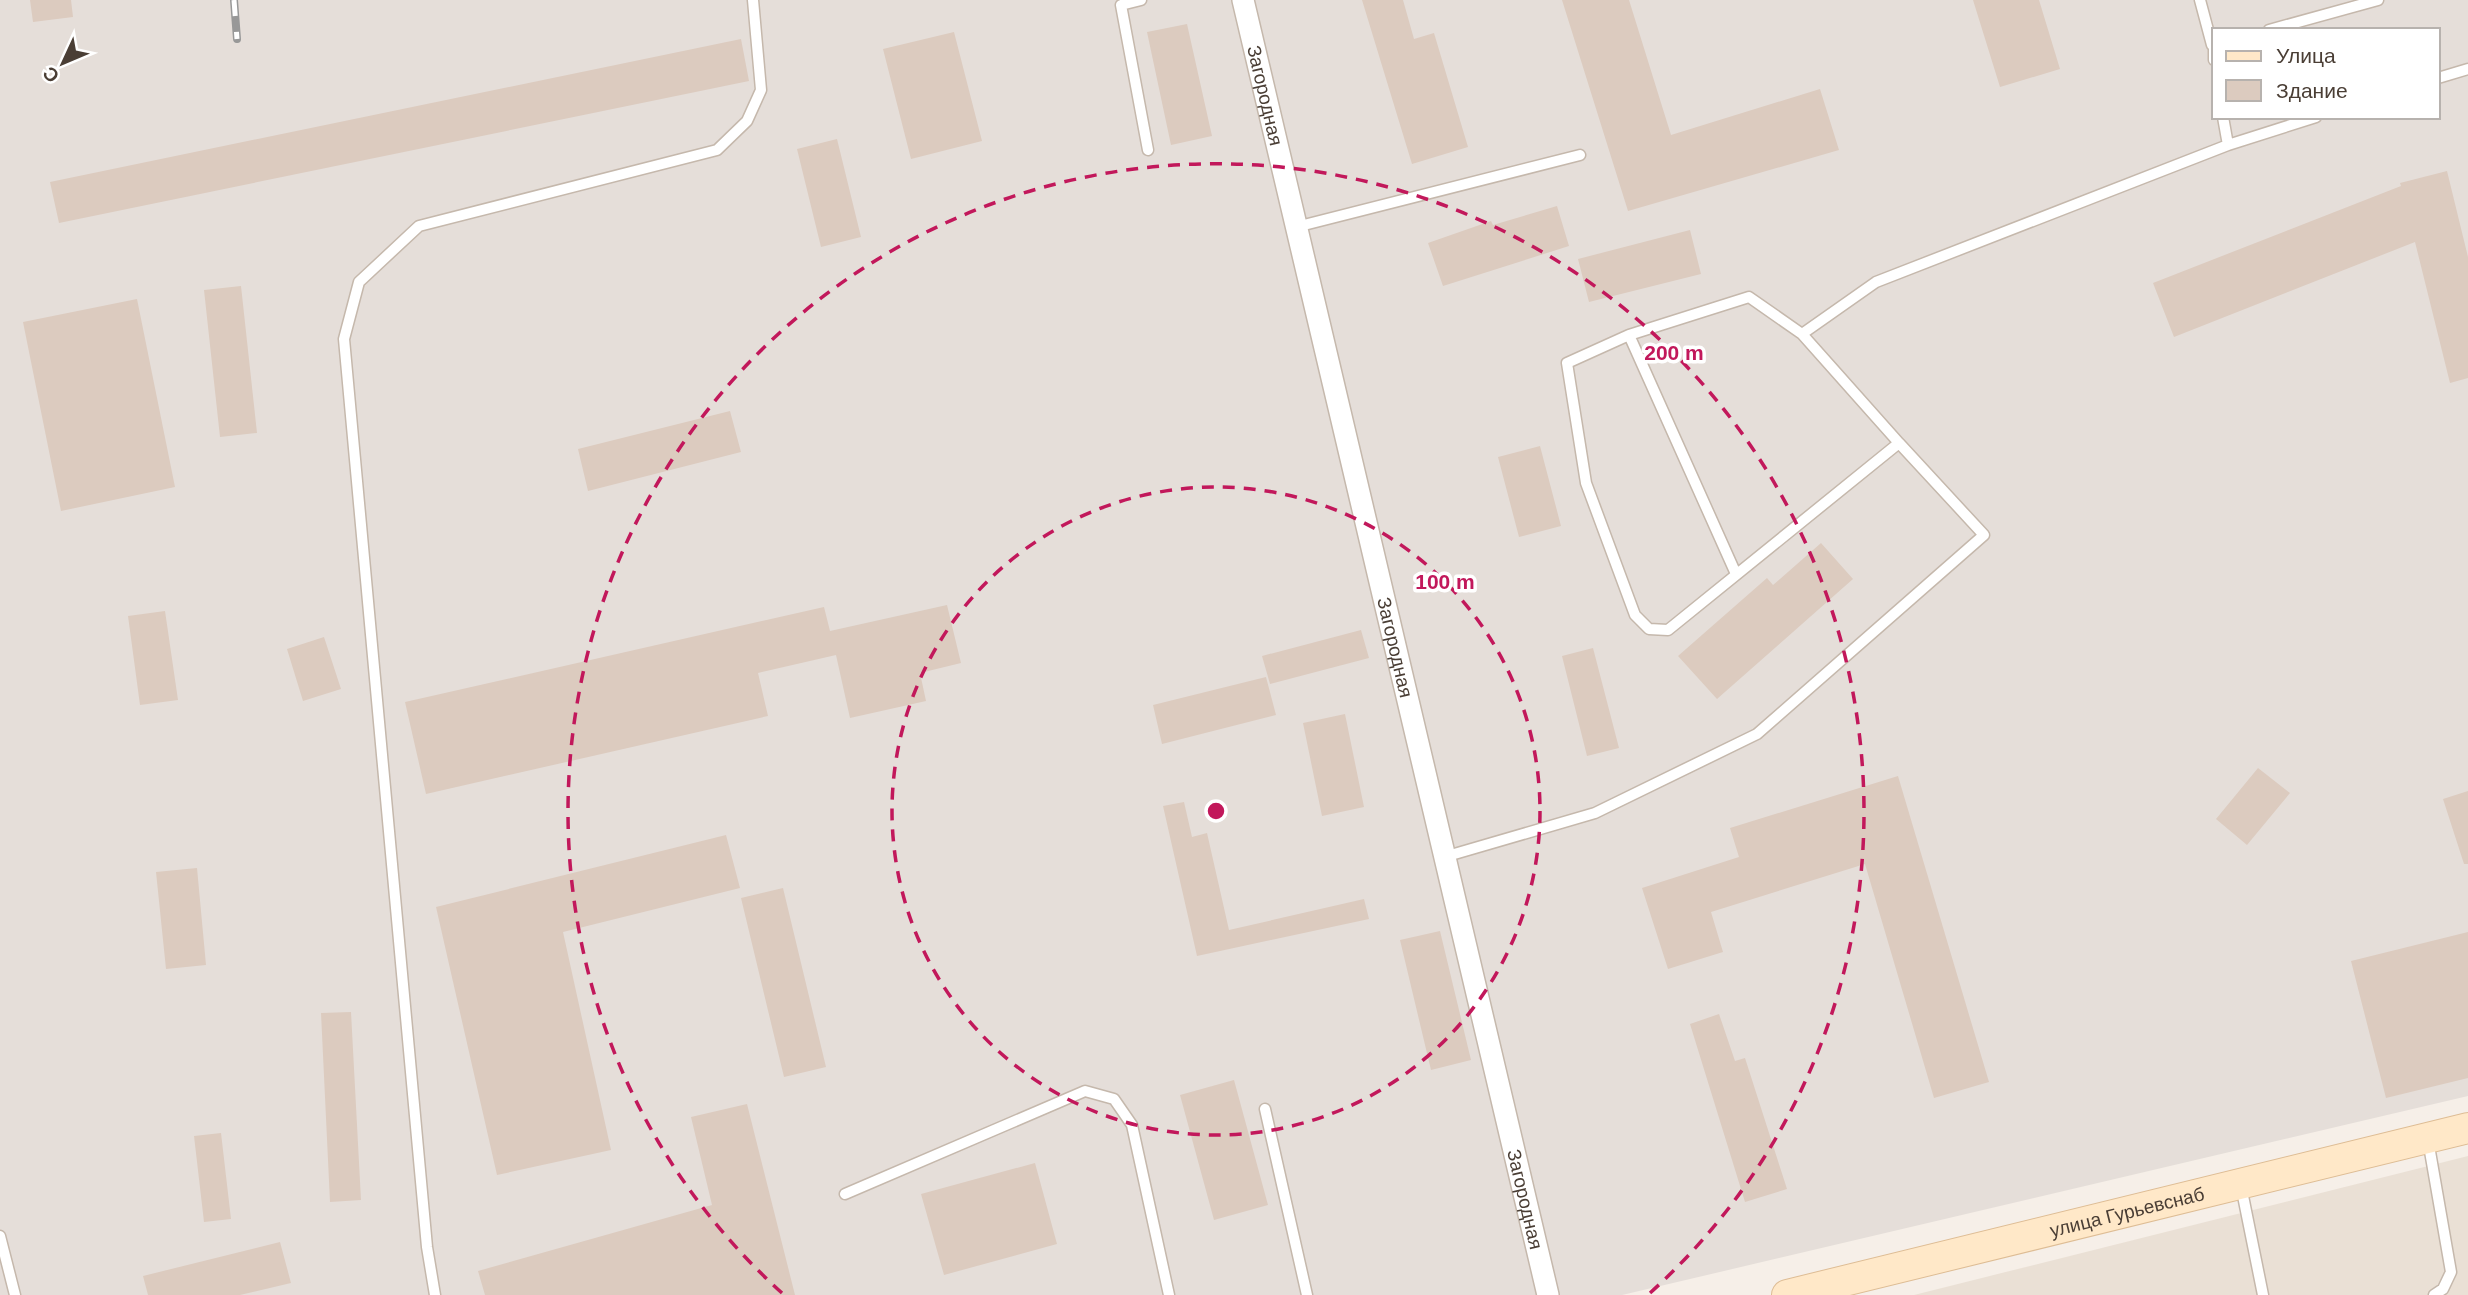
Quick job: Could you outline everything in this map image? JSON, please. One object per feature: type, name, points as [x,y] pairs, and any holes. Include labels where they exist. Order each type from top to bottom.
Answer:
[{"type":"street","name":"Загородная","points":[[1243,0],[1548,1295]]},
{"type":"street","name":"улица Гурьевснаб","points":[[1804,1293],[2468,1128]]},
{"type":"lane","points":[[435,1295],[427,1247],[344,339],[359,282],[419,226],[718,150],[747,121],[761,90],[753,0]]},
{"type":"lane","points":[[1141,0],[1121,5],[1148,150]]},
{"type":"lane","points":[[2200,0],[2212,42]]},
{"type":"lane","points":[[2276,28],[2378,0]]},
{"type":"lane","points":[[2440,77],[2468,69]]},
{"type":"lane","points":[[2223,119],[2228,145]]},
{"type":"lane","points":[[1802,334],[1876,282],[2228,145],[2310,119]]},
{"type":"lane","points":[[1296,227],[1580,155]]},
{"type":"lane","points":[[1443,857],[1595,813],[1757,734],[1984,535],[1802,334],[1749,297],[1629,335],[1567,363],[1586,483],[1636,615],[1649,629],[1668,631],[1899,443]]},
{"type":"lane","points":[[1629,335],[1735,574]]},
{"type":"lane","points":[[845,1194],[1085,1091],[1114,1099],[1132,1125],[1169,1295]]},
{"type":"lane","points":[[1265,1109],[1307,1295]]},
{"type":"lane","points":[[2427,1138],[2451,1272],[2443,1289],[2434,1295]]},
{"type":"lane","points":[[2240,1184],[2263,1295]]},
{"type":"lane","points":[[0,1236],[15,1295]]},
{"type":"shaded area","points":[[0,0],[2468,0],[2468,1096],[1622,1295],[0,1295]]},
{"type":"shaded area","points":[[2468,1156],[2468,1295],[1914,1295]]},
{"type":"building","points":[[30,0],[71,0],[73,17],[33,22]]},
{"type":"building","points":[[1362,0],[1403,0],[1414,39],[1434,33],[1468,147],[1412,164]]},
{"type":"building","points":[[1562,0],[1629,0],[1671,135],[1820,89],[1839,150],[1628,211]]},
{"type":"building","points":[[1973,0],[2039,0],[2060,69],[2000,87]]},
{"type":"building","points":[[1187,24],[1212,136],[1171,145],[1147,32]]},
{"type":"building","points":[[954,32],[982,141],[911,159],[883,49]]},
{"type":"building","points":[[741,39],[749,81],[59,223],[50,182]]},
{"type":"building","points":[[837,139],[861,237],[821,247],[797,149]]},
{"type":"building","points":[[2447,171],[2468,257],[2468,378],[2450,383],[2415,242],[2174,337],[2153,283],[2401,186],[2400,183]]},
{"type":"building","points":[[1557,206],[1569,246],[1443,286],[1428,243],[1491,221],[1493,225]]},
{"type":"building","points":[[1690,230],[1701,274],[1589,302],[1578,259]]},
{"type":"building","points":[[241,286],[257,433],[220,437],[204,290]]},
{"type":"building","points":[[137,299],[175,487],[61,511],[23,322]]},
{"type":"building","points":[[730,411],[741,452],[588,491],[578,449]]},
{"type":"building","points":[[1540,446],[1561,526],[1519,537],[1498,457]]},
{"type":"building","points":[[1821,543],[1853,579],[1717,699],[1678,656],[1767,578],[1773,585]]},
{"type":"building","points":[[947,605],[961,663],[920,673],[926,701],[850,718],[836,655],[758,673],[768,716],[426,794],[405,702],[824,607],[830,631]]},
{"type":"building","points":[[165,611],[178,700],[140,705],[128,616]]},
{"type":"building","points":[[1361,630],[1369,658],[1270,684],[1262,656]]},
{"type":"building","points":[[324,637],[341,689],[303,701],[287,649]]},
{"type":"building","points":[[1593,648],[1619,748],[1587,756],[1562,656]]},
{"type":"building","points":[[1266,677],[1276,715],[1162,744],[1153,705]]},
{"type":"building","points":[[1345,714],[1364,807],[1322,816],[1303,723]]},
{"type":"building","points":[[2258,768],[2290,793],[2247,845],[2216,819]]},
{"type":"building","points":[[1898,776],[1989,1082],[1934,1098],[1865,864],[1711,912],[1723,952],[1668,969],[1642,888],[1739,857],[1730,828]]},
{"type":"building","points":[[2468,791],[2468,864],[2464,864],[2443,799]]},
{"type":"building","points":[[1184,802],[1192,837],[1207,833],[1229,930],[1364,899],[1369,919],[1197,956],[1163,806]]},
{"type":"building","points":[[726,835],[740,888],[563,932],[611,1150],[497,1175],[436,907]]},
{"type":"building","points":[[197,868],[206,965],[166,969],[156,872]]},
{"type":"building","points":[[783,888],[826,1067],[784,1077],[741,898]]},
{"type":"building","points":[[1440,931],[1471,1060],[1431,1070],[1400,940]]},
{"type":"building","points":[[2468,932],[2468,1078],[2386,1098],[2351,961]]},
{"type":"building","points":[[351,1012],[361,1200],[330,1202],[321,1013]]},
{"type":"building","points":[[1719,1014],[1735,1061],[1745,1058],[1787,1189],[1745,1202],[1690,1024]]},
{"type":"building","points":[[1234,1080],[1268,1205],[1214,1220],[1180,1095]]},
{"type":"building","points":[[747,1104],[795,1295],[485,1295],[478,1271],[712,1205],[691,1117]]},
{"type":"building","points":[[221,1133],[231,1219],[204,1222],[194,1136]]},
{"type":"building","points":[[1035,1163],[1057,1244],[944,1275],[921,1194]]},
{"type":"building","points":[[280,1242],[291,1283],[240,1295],[148,1295],[143,1276]]},
{"type":"railway","points":[[234,0],[237,39]]}]
